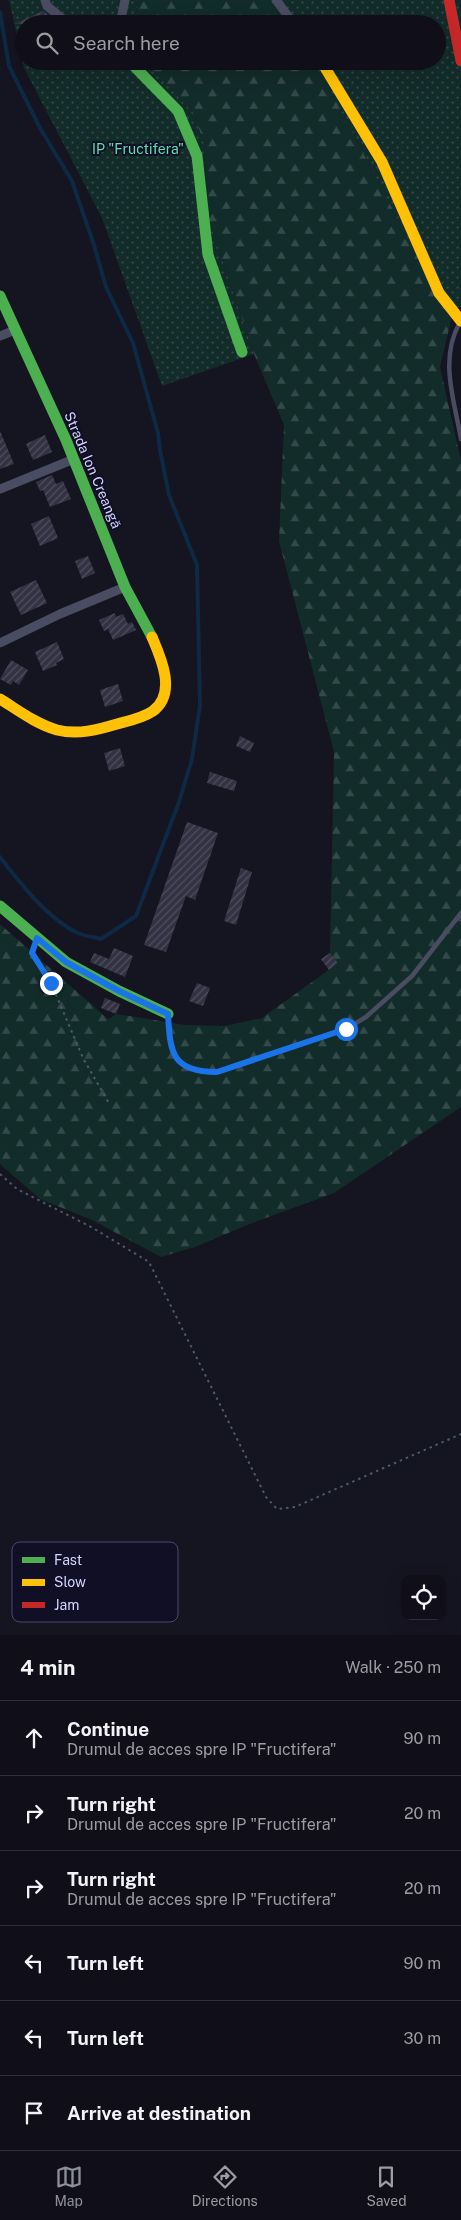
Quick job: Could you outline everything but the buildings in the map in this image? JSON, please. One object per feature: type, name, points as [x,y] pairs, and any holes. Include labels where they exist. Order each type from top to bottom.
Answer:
[{"type":"street","points":[[45,0],[47,6],[58,15]]},
{"type":"street","points":[[122,15],[125,0]]},
{"type":"street","points":[[276,0],[287,15]]},
{"type":"street","points":[[449,0],[461,61]]},
{"type":"street","points":[[138,70],[178,112],[197,156],[208,255],[242,352]]},
{"type":"street","points":[[326,70],[382,162],[439,293],[461,321]]},
{"type":"street","name":"Strada Ion Creangă","points":[[0,296],[74,459],[125,587],[143,619],[159,655],[166,682],[165,692],[156,709],[149,714],[106,728],[73,734],[62,733],[32,719],[0,699]]},
{"type":"street","points":[[0,336],[15,330]]},
{"type":"street","points":[[0,489],[74,459]]},
{"type":"street","points":[[0,643],[60,614],[125,587]]},
{"type":"street","points":[[0,906],[66,962],[119,991],[168,1014]]},
{"type":"lane","points":[[461,321],[452,336],[448,363],[461,439]]},
{"type":"lane","points":[[168,1014],[170,1043],[174,1055],[183,1064],[199,1072],[217,1072],[346,1029],[366,1017],[412,976],[461,913]]},
{"type":"path","points":[[37,938],[32,953],[51,983],[84,1058],[110,1105]]},
{"type":"path","points":[[0,1174],[17,1190],[93,1228],[149,1262],[266,1497],[278,1509],[295,1507],[461,1434]]},
{"type":"green space","name":"IP \"Fructifera\"","points":[[9,0],[139,0],[135,15],[15,15],[15,27]]},
{"type":"green space","points":[[139,0],[270,0],[281,15],[135,15]]},
{"type":"green space","points":[[270,0],[461,0],[461,307],[446,311],[320,70],[446,70],[446,15],[281,15]]},
{"type":"green space","name":"IP \"Fructifera\"","points":[[25,70],[153,70],[194,114],[206,150],[205,209],[254,354],[162,386],[102,218]]},
{"type":"green space","points":[[153,70],[320,70],[446,310],[452,316],[440,367],[461,461],[461,1107],[334,1193],[252,1223],[195,1247],[161,1257],[92,1220],[40,1199],[0,1164],[0,924],[108,1019],[117,1014],[185,1025],[224,1026],[262,1018],[338,963],[330,953],[334,752],[279,541],[284,425],[254,354],[205,209],[206,150],[194,115]]},
{"type":"waterway","points":[[0,12],[9,66],[40,128],[72,181],[106,287],[133,343],[158,433],[169,495],[197,565],[200,705],[192,759],[179,802],[136,916],[101,939],[78,933],[67,927],[46,910],[25,889],[0,857]]},
{"type":"traffic: fast","points":[[138,70],[178,111],[197,156],[208,255],[242,352]]},
{"type":"traffic: fast","points":[[0,296],[66,440],[125,587],[152,637]]},
{"type":"traffic: fast","points":[[0,906],[66,962],[119,991],[168,1014]]},
{"type":"traffic: slow","points":[[326,70],[382,162],[439,293],[461,321]]},
{"type":"traffic: slow","points":[[0,699],[27,716],[57,730],[80,732],[95,730],[140,717],[153,711],[160,704],[166,685],[163,665],[152,637]]},
{"type":"traffic: jam","points":[[449,0],[461,61]]},
{"type":"route","points":[[51,983],[32,953],[37,938],[66,962],[119,991],[168,1014],[170,1043],[174,1055],[183,1064],[199,1072],[217,1072],[293,1045],[346,1029]]}]
